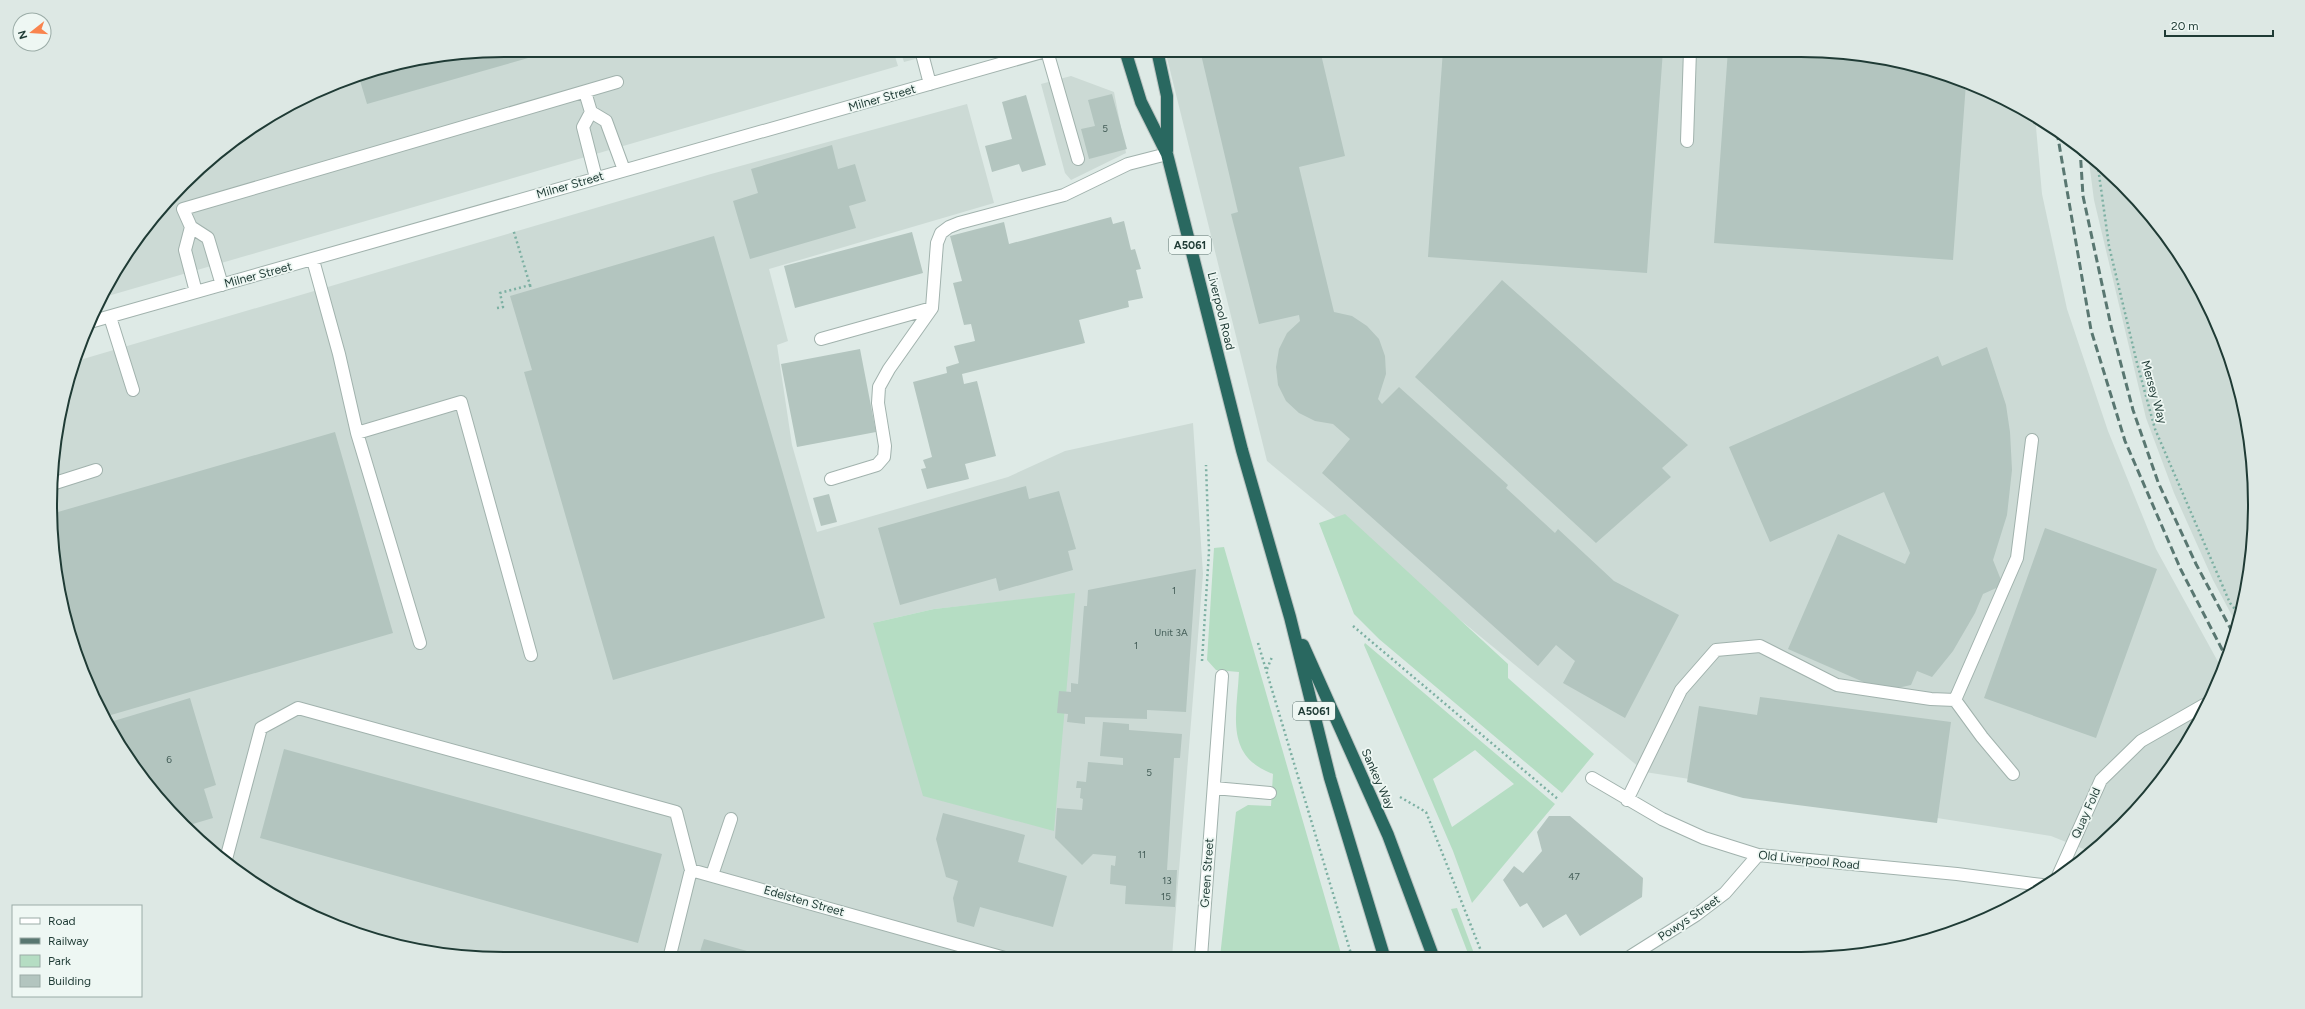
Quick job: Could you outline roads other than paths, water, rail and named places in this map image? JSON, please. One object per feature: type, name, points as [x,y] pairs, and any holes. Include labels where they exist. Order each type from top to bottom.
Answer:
[{"type":"highway","name":"Liverpool Road","points":[[1127,57],[1141,102],[1167,154],[1249,474]]},
{"type":"highway","name":"Liverpool Road","points":[[1158,57],[1167,96],[1167,154]]},
{"type":"highway","name":"Sankey Way","points":[[1249,474],[1290,617],[1330,778],[1383,952]]},
{"type":"highway","name":"Sankey Way","points":[[1290,617],[1388,835],[1432,952]]},
{"type":"street","points":[[923,57],[930,84]]},
{"type":"street","name":"Milner Street","points":[[97,320],[1027,57]]},
{"type":"street","points":[[1050,57],[1078,159]]},
{"type":"street","points":[[1686,140],[1690,57]]},
{"type":"street","points":[[222,285],[208,238],[191,227],[183,209],[617,82]]},
{"type":"street","points":[[586,92],[591,112],[583,127],[596,178]]},
{"type":"street","points":[[591,112],[606,121],[624,170]]},
{"type":"street","points":[[831,479],[877,465],[884,457],[885,446],[878,403],[879,387],[889,369],[932,308],[937,243],[941,233],[949,227],[1064,196],[1128,164],[1167,154]]},
{"type":"street","points":[[191,227],[185,250],[196,292]]},
{"type":"street","points":[[312,260],[339,354],[357,433],[420,643]]},
{"type":"street","points":[[821,339],[932,308]]},
{"type":"street","points":[[110,317],[133,390]]},
{"type":"street","points":[[357,433],[461,402],[531,655]]},
{"type":"street","points":[[1956,700],[2017,558],[2032,440]]},
{"type":"street","points":[[58,482],[96,470]]},
{"type":"street","points":[[1627,800],[1681,690],[1716,650],[1760,646],[1837,685],[1931,699],[1956,700]]},
{"type":"street","name":"Green Street","points":[[1201,952],[1222,676]]},
{"type":"street","points":[[1956,700],[1982,737],[2013,774]]},
{"type":"street","points":[[227,856],[261,728],[298,708],[676,812],[691,870],[670,952]]},
{"type":"street","name":"Quay Fold","points":[[2062,868],[2101,780],[2141,741],[2199,708]]},
{"type":"street","name":"Old Liverpool Road","points":[[1592,778],[1627,800],[1704,838],[1758,855],[1957,874],[2037,884]]},
{"type":"street","points":[[1214,788],[1270,793]]},
{"type":"street","points":[[712,875],[731,819]]},
{"type":"street","name":"Powys Street","points":[[1638,952],[1696,916],[1725,893],[1758,855]]},
{"type":"street","name":"Edelsten Street","points":[[691,870],[984,952]]},
{"type":"railway","points":[[2058,138],[2091,330],[2125,441],[2181,570],[2223,651]]},
{"type":"railway","points":[[2080,155],[2083,196],[2111,326],[2133,410],[2158,482],[2196,564],[2230,628]]}]
